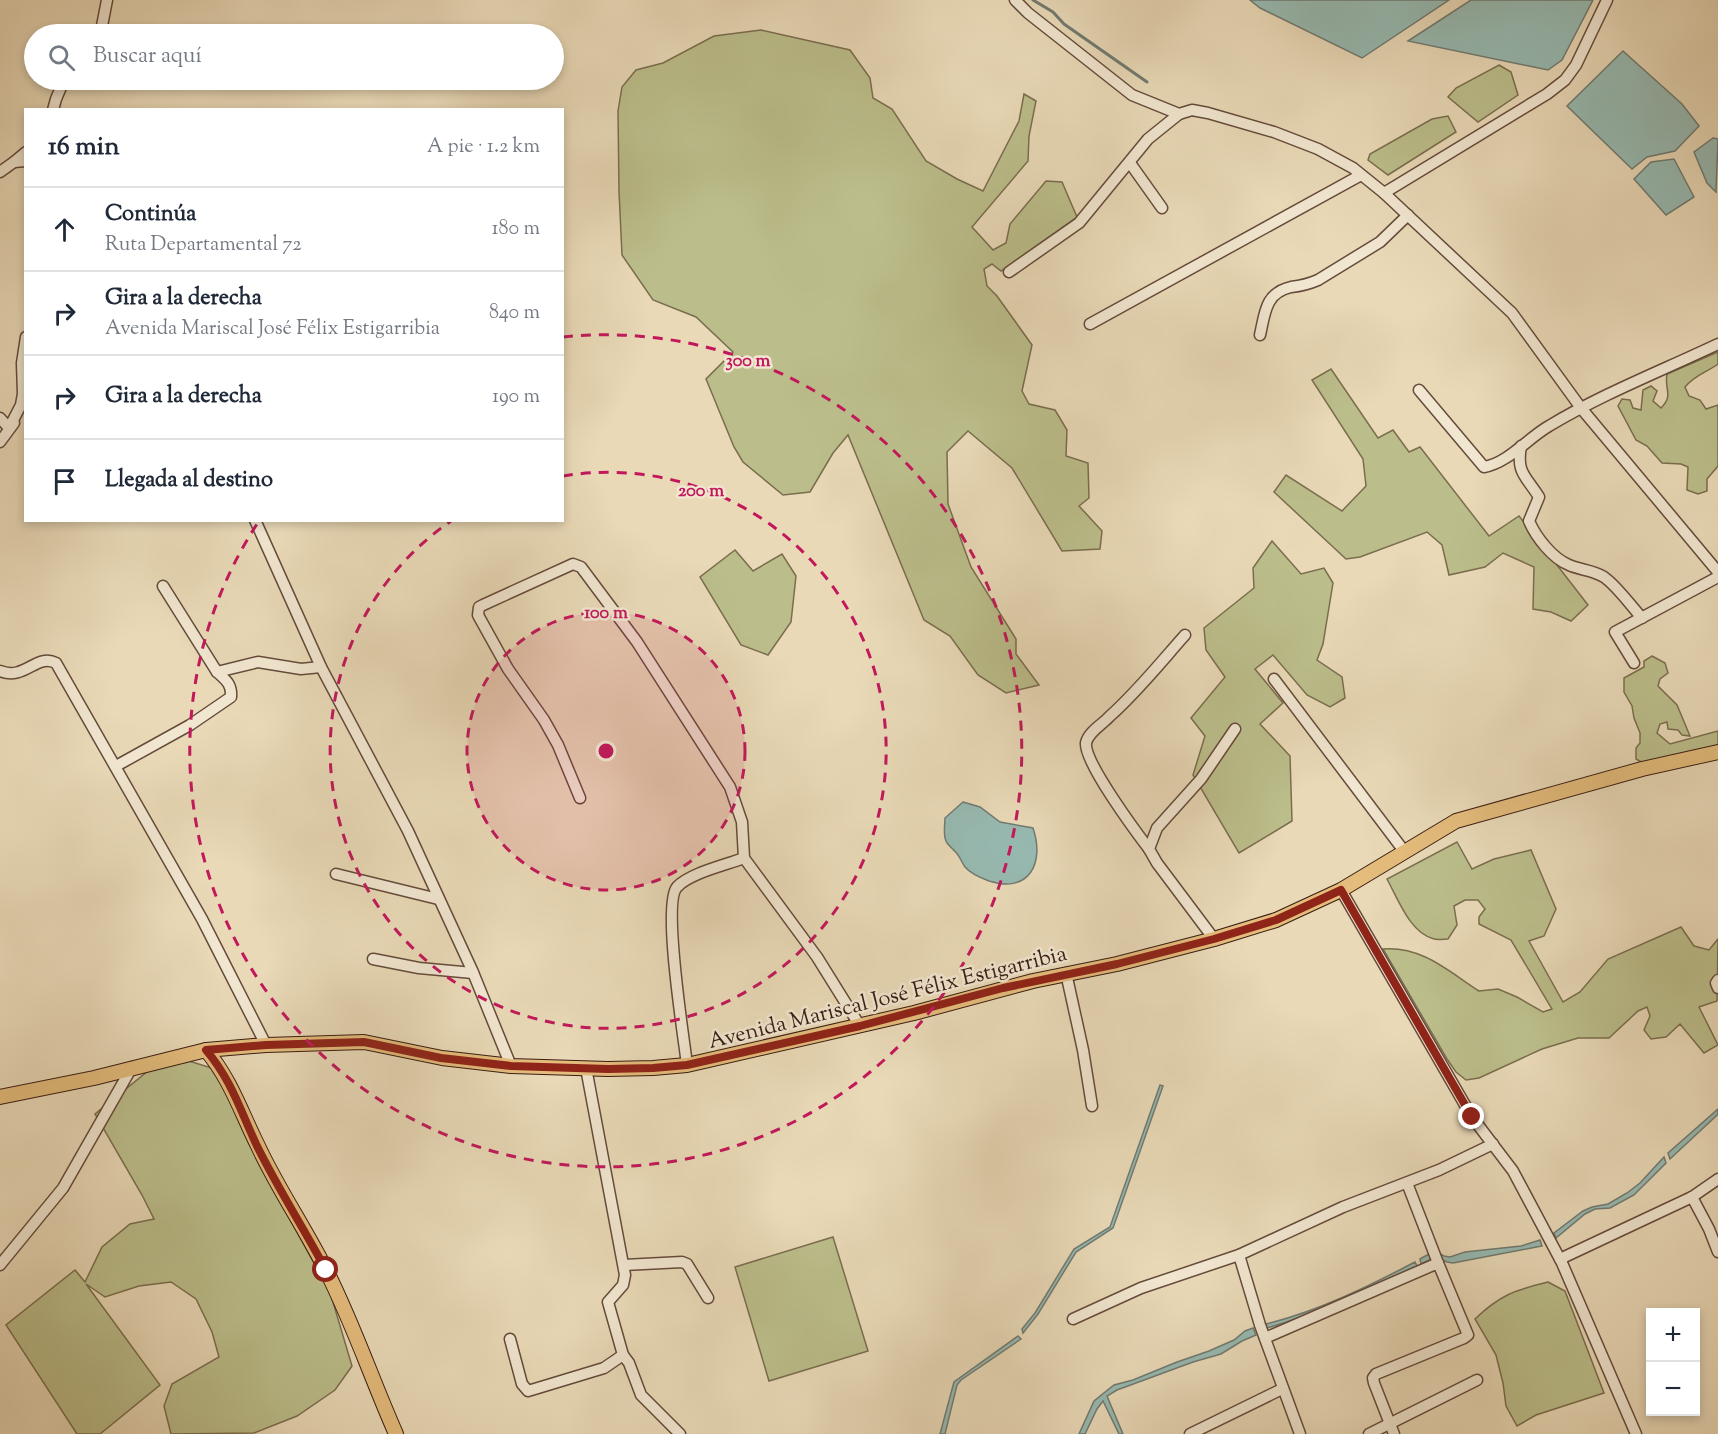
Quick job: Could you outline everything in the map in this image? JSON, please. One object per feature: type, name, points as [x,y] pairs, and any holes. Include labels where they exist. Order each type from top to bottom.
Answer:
[{"type":"main road","name":"Avenida Mariscal José Félix Estigarribia","points":[[0,1097],[94,1078],[206,1050],[266,1045],[364,1042],[441,1058],[511,1066],[653,1068],[687,1065],[860,1026],[1066,973],[1117,964],[1214,939],[1276,920],[1341,890],[1456,821],[1610,778],[1718,752]]},
{"type":"main road","points":[[206,1050],[226,1076],[257,1146],[326,1270],[396,1434]]},
{"type":"street","points":[[102,24],[107,0]]},
{"type":"street","points":[[1015,0],[1028,13],[1132,95],[1179,114]]},
{"type":"street","points":[[1384,193],[1547,94],[1565,80],[1576,65],[1607,0]]},
{"type":"street","points":[[54,108],[60,90]]},
{"type":"street","points":[[1009,272],[1080,223],[1148,139],[1179,114],[1192,110],[1208,113],[1274,132],[1318,149],[1353,168],[1384,193],[1512,313],[1581,408],[1718,572]]},
{"type":"street","points":[[0,172],[20,161]]},
{"type":"street","points":[[1130,163],[1162,208]]},
{"type":"street","points":[[1090,324],[1361,175]]},
{"type":"street","points":[[1260,335],[1269,301],[1278,291],[1318,280],[1380,242],[1408,216]]},
{"type":"street","points":[[1419,390],[1484,467],[1495,465],[1548,426],[1581,408],[1718,344]]},
{"type":"street","points":[[0,442],[21,405],[24,350]]},
{"type":"street","points":[[9,428],[24,414]]},
{"type":"street","points":[[0,418],[9,428]]},
{"type":"street","points":[[1521,446],[1518,460],[1523,476],[1539,497],[1528,521],[1532,528],[1558,559],[1570,566],[1605,578],[1642,618]]},
{"type":"street","points":[[256,522],[321,667],[408,831],[511,1066]]},
{"type":"street","points":[[580,798],[558,745],[544,720],[508,669],[478,615],[479,607],[573,564],[581,567],[637,642],[730,787],[742,822],[744,858],[817,957],[860,1026]]},
{"type":"street","points":[[1634,663],[1615,632],[1718,577]]},
{"type":"street","points":[[117,766],[190,725],[231,697],[232,690],[228,682],[217,672],[163,586]]},
{"type":"street","points":[[1185,635],[1113,714],[1089,736],[1086,742],[1088,754],[1120,809],[1214,939]]},
{"type":"street","points":[[0,671],[8,674],[21,673],[41,661],[50,660],[56,663],[117,766],[202,919],[266,1045]]},
{"type":"street","points":[[217,672],[258,662],[302,669],[321,667]]},
{"type":"street","points":[[1274,680],[1404,851]]},
{"type":"street","points":[[1149,849],[1156,828],[1201,779],[1235,729]]},
{"type":"street","points":[[687,1065],[678,1004],[673,893],[688,879],[744,858]]},
{"type":"street","points":[[336,874],[438,899]]},
{"type":"street","points":[[1341,890],[1472,1117],[1513,1171],[1544,1228],[1560,1259],[1636,1434]]},
{"type":"street","points":[[373,959],[419,968],[472,973]]},
{"type":"street","points":[[1066,973],[1083,1050],[1092,1106]]},
{"type":"street","points":[[1718,980],[1718,988]]},
{"type":"street","points":[[0,1265],[63,1188],[132,1067]]},
{"type":"street","points":[[586,1068],[624,1265],[623,1285],[609,1302],[623,1355],[629,1363],[641,1395],[680,1434]]},
{"type":"street","points":[[1073,1319],[1141,1288],[1239,1255],[1343,1207],[1407,1183],[1493,1144]]},
{"type":"street","points":[[1560,1259],[1692,1197],[1718,1179]]},
{"type":"street","points":[[1392,1429],[1374,1383],[1373,1378],[1376,1374],[1468,1335],[1407,1183]]},
{"type":"street","points":[[1692,1197],[1718,1252]]},
{"type":"street","points":[[1239,1255],[1262,1332],[1300,1434]]},
{"type":"street","points":[[1262,1332],[1435,1256]]},
{"type":"street","points":[[624,1265],[682,1262],[687,1264],[708,1298]]},
{"type":"street","points":[[510,1339],[522,1384],[528,1390],[604,1368],[623,1355]]},
{"type":"street","points":[[1370,1434],[1392,1429],[1423,1405],[1477,1380]]},
{"type":"street","points":[[1190,1434],[1282,1389]]},
{"type":"green space","points":[[761,30],[850,50],[870,78],[873,98],[892,109],[926,161],[983,191],[1019,121],[1024,94],[1036,101],[1029,136],[1028,161],[972,227],[993,250],[1006,243],[1010,224],[1046,181],[1062,182],[1077,217],[1001,271],[992,264],[984,269],[987,286],[997,296],[1032,345],[1022,391],[1029,404],[1055,410],[1067,430],[1066,456],[1088,463],[1089,498],[1079,506],[1102,531],[1100,549],[1062,551],[1012,468],[968,431],[947,452],[948,504],[971,567],[1016,639],[1016,654],[1039,685],[1006,693],[978,675],[950,636],[924,620],[848,435],[833,453],[810,492],[783,495],[743,462],[734,447],[706,379],[733,352],[696,317],[653,300],[622,255],[618,111],[622,87],[636,70],[663,63],[714,36]]},
{"type":"green space","points":[[1499,65],[1511,72],[1518,95],[1478,122],[1448,97],[1456,88]]},
{"type":"green space","points":[[1448,116],[1456,132],[1388,175],[1368,160],[1370,154],[1432,119]]},
{"type":"green space","points":[[1718,352],[1718,364],[1696,377],[1685,387],[1689,396],[1700,400],[1706,409],[1718,405],[1718,466],[1707,479],[1707,491],[1698,494],[1687,490],[1688,467],[1681,464],[1662,463],[1647,446],[1636,440],[1618,406],[1622,399],[1630,400],[1633,408],[1641,410],[1643,390],[1651,386],[1657,391],[1653,401],[1661,408],[1668,396],[1667,374]]},
{"type":"green space","points":[[1331,369],[1378,438],[1393,430],[1409,452],[1420,447],[1489,536],[1519,516],[1588,605],[1571,621],[1551,612],[1533,609],[1534,567],[1503,553],[1485,567],[1449,575],[1442,545],[1427,532],[1360,557],[1346,559],[1274,492],[1286,475],[1342,511],[1366,486],[1363,459],[1312,380]]},
{"type":"green space","points":[[1272,541],[1301,574],[1324,568],[1333,583],[1323,644],[1317,660],[1342,677],[1345,698],[1330,707],[1307,695],[1273,655],[1255,669],[1283,703],[1260,724],[1290,756],[1292,821],[1239,853],[1193,775],[1205,736],[1191,718],[1225,677],[1206,650],[1204,628],[1254,588],[1253,568]]},
{"type":"green space","points":[[735,550],[753,571],[782,554],[796,576],[791,622],[768,655],[741,645],[700,577]]},
{"type":"green space","points":[[1652,656],[1665,663],[1668,673],[1660,679],[1658,686],[1677,705],[1690,736],[1682,735],[1678,730],[1668,729],[1667,722],[1660,724],[1657,733],[1670,744],[1718,731],[1718,745],[1695,755],[1645,764],[1636,759],[1640,733],[1632,706],[1624,692],[1624,678],[1644,667],[1644,661]]},
{"type":"green space","points":[[1457,842],[1472,869],[1494,859],[1531,850],[1556,909],[1544,936],[1529,941],[1563,1002],[1580,992],[1608,959],[1681,927],[1694,946],[1709,950],[1718,939],[1717,1001],[1699,1007],[1718,1045],[1704,1053],[1680,1024],[1666,1037],[1651,1039],[1644,1030],[1650,1016],[1647,1007],[1638,1011],[1609,1038],[1578,1038],[1542,1049],[1479,1078],[1466,1080],[1456,1072],[1447,1059],[1383,949],[1410,951],[1434,961],[1479,991],[1498,989],[1543,1012],[1552,1009],[1511,940],[1479,924],[1479,917],[1485,909],[1478,900],[1465,900],[1454,906],[1457,925],[1448,939],[1426,936],[1411,923],[1400,905],[1387,879]]},
{"type":"green space","points":[[189,1061],[215,1069],[268,1180],[330,1292],[352,1366],[335,1390],[297,1416],[254,1433],[171,1434],[164,1406],[172,1384],[219,1357],[212,1332],[196,1299],[171,1282],[139,1286],[105,1297],[86,1284],[160,1385],[100,1434],[77,1434],[6,1325],[75,1270],[85,1282],[102,1247],[130,1224],[154,1219],[95,1114],[153,1067]]},
{"type":"green space","points":[[833,1237],[868,1351],[769,1381],[735,1267]]},
{"type":"green space","points":[[1548,1282],[1565,1291],[1604,1393],[1536,1415],[1517,1426],[1506,1406],[1496,1355],[1475,1319],[1492,1304],[1508,1295]]},
{"type":"water","points":[[1250,0],[1449,0],[1362,58],[1260,8]]},
{"type":"water","points":[[1471,0],[1593,0],[1562,60],[1548,70],[1408,41]]},
{"type":"water","points":[[1623,51],[1682,104],[1699,126],[1675,151],[1647,157],[1632,169],[1567,106]]},
{"type":"water","points":[[1713,138],[1718,139],[1716,192],[1707,183],[1694,152]]},
{"type":"water","points":[[1674,159],[1694,197],[1666,215],[1634,179],[1651,162]]},
{"type":"water","points":[[963,802],[980,807],[1000,822],[1033,828],[1037,853],[1035,864],[1024,879],[1003,884],[989,881],[965,867],[957,853],[947,843],[944,833],[945,818]]},
{"type":"water","points":[[1160,1085],[1163,1086],[1113,1228],[1076,1252],[1038,1314],[1023,1333],[1022,1329],[1035,1313],[1074,1249],[1110,1227]]},
{"type":"water","points":[[1718,1109],[1718,1114],[1670,1159],[1668,1153]]},
{"type":"water","points":[[1664,1157],[1666,1163],[1634,1195],[1610,1208],[1595,1209],[1585,1214],[1556,1238],[1554,1233],[1583,1211],[1608,1204],[1627,1193],[1640,1183]]},
{"type":"water","points":[[1540,1240],[1542,1246],[1453,1263],[1436,1257],[1421,1264],[1420,1259],[1437,1252],[1450,1257],[1465,1252],[1521,1246]]},
{"type":"water","points":[[1415,1262],[1417,1266],[1362,1292],[1325,1308],[1267,1328],[1266,1324],[1324,1305]]},
{"type":"water","points":[[1253,1328],[1256,1335],[1221,1354],[1117,1390],[1107,1396],[1123,1434],[1119,1434],[1103,1401],[1085,1434],[1079,1434],[1094,1401],[1114,1385],[1209,1351],[1234,1340]]},
{"type":"water","points":[[1018,1336],[1021,1339],[957,1385],[945,1434],[940,1434],[954,1382]]},
{"type":"waterway","points":[[1033,0],[1053,12],[1064,24],[1147,82]]},
{"type":"route","points":[[326,1270],[257,1146],[221,1068],[206,1050],[266,1045],[364,1042],[441,1058],[511,1066],[608,1069],[687,1065],[860,1026],[1003,988],[1117,964],[1214,939],[1276,920],[1341,890],[1472,1117]]}]
